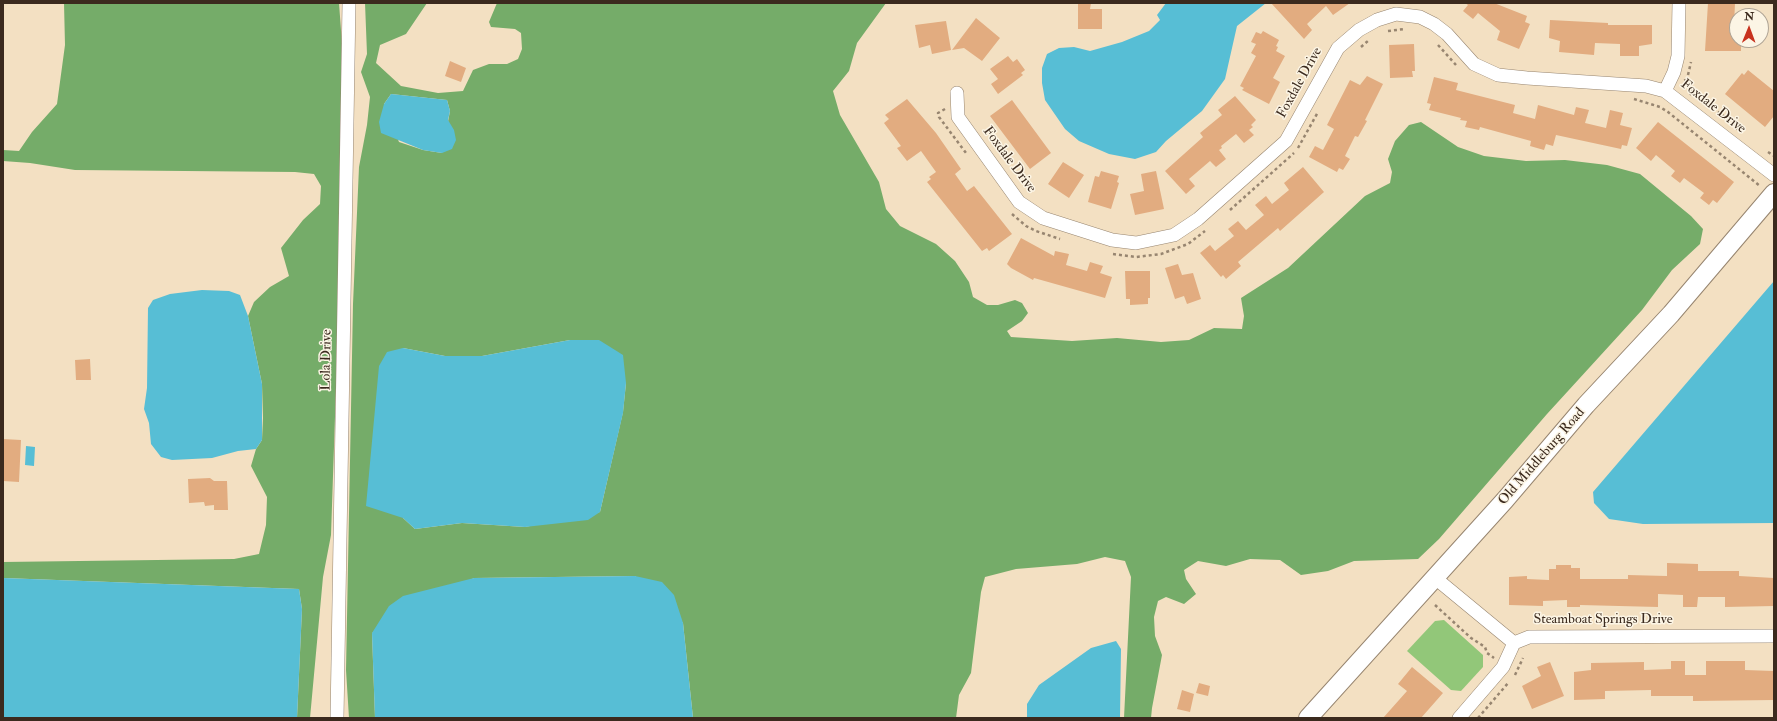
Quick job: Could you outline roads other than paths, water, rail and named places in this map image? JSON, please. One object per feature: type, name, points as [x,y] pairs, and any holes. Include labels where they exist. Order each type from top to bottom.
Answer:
[{"type":"main road","name":"Old Middleburg Road","points":[[1308,718],[1505,500],[1586,405],[1671,314],[1767,190]]},
{"type":"street","name":"Lola Drive","points":[[337,718],[349,3]]},
{"type":"street","points":[[1665,91],[1674,72],[1678,56],[1679,3]]},
{"type":"street","name":"Foxdale Drive","points":[[956,93],[958,117],[1019,202],[1043,218],[1112,240],[1136,243],[1174,235],[1198,219],[1286,141],[1338,48],[1359,30],[1377,20],[1396,14],[1414,16],[1434,24],[1447,34],[1474,64],[1498,75],[1646,86],[1665,91],[1774,175]]},
{"type":"street","points":[[1434,577],[1514,643],[1503,667],[1459,718]]},
{"type":"street","name":"Steamboat Springs Drive","points":[[1514,643],[1529,636],[1774,636]]},
{"type":"water","points":[[1166,3],[1266,3],[1237,26],[1225,79],[1202,111],[1166,141],[1156,152],[1135,159],[1109,154],[1079,141],[1065,129],[1045,100],[1042,83],[1042,68],[1047,54],[1059,48],[1074,47],[1090,51],[1122,42],[1149,31],[1160,20],[1157,15]]},
{"type":"water","points":[[391,94],[447,100],[450,111],[448,120],[454,130],[456,140],[452,149],[442,153],[423,150],[381,133],[379,122],[384,104]]},
{"type":"water","points":[[1774,281],[1774,523],[1643,524],[1609,519],[1594,503],[1593,492]]},
{"type":"water","points":[[202,290],[229,291],[240,295],[248,316],[262,384],[262,440],[256,449],[238,451],[212,458],[172,460],[161,457],[151,444],[149,423],[144,409],[147,388],[148,308],[153,300],[170,294]]},
{"type":"water","points":[[570,340],[599,340],[623,355],[626,383],[623,413],[600,512],[588,520],[525,527],[462,523],[415,529],[403,518],[366,506],[379,366],[387,352],[403,348],[445,356],[482,356]]},
{"type":"water","points":[[26,446],[35,447],[34,466],[25,465]]},
{"type":"water","points":[[635,576],[662,582],[674,595],[683,623],[693,718],[375,718],[372,633],[389,606],[403,596],[474,578]]},
{"type":"water","points":[[3,578],[299,589],[302,609],[297,718],[3,718]]},
{"type":"water","points":[[1116,641],[1121,649],[1120,718],[1027,718],[1027,704],[1039,685],[1091,648]]}]
